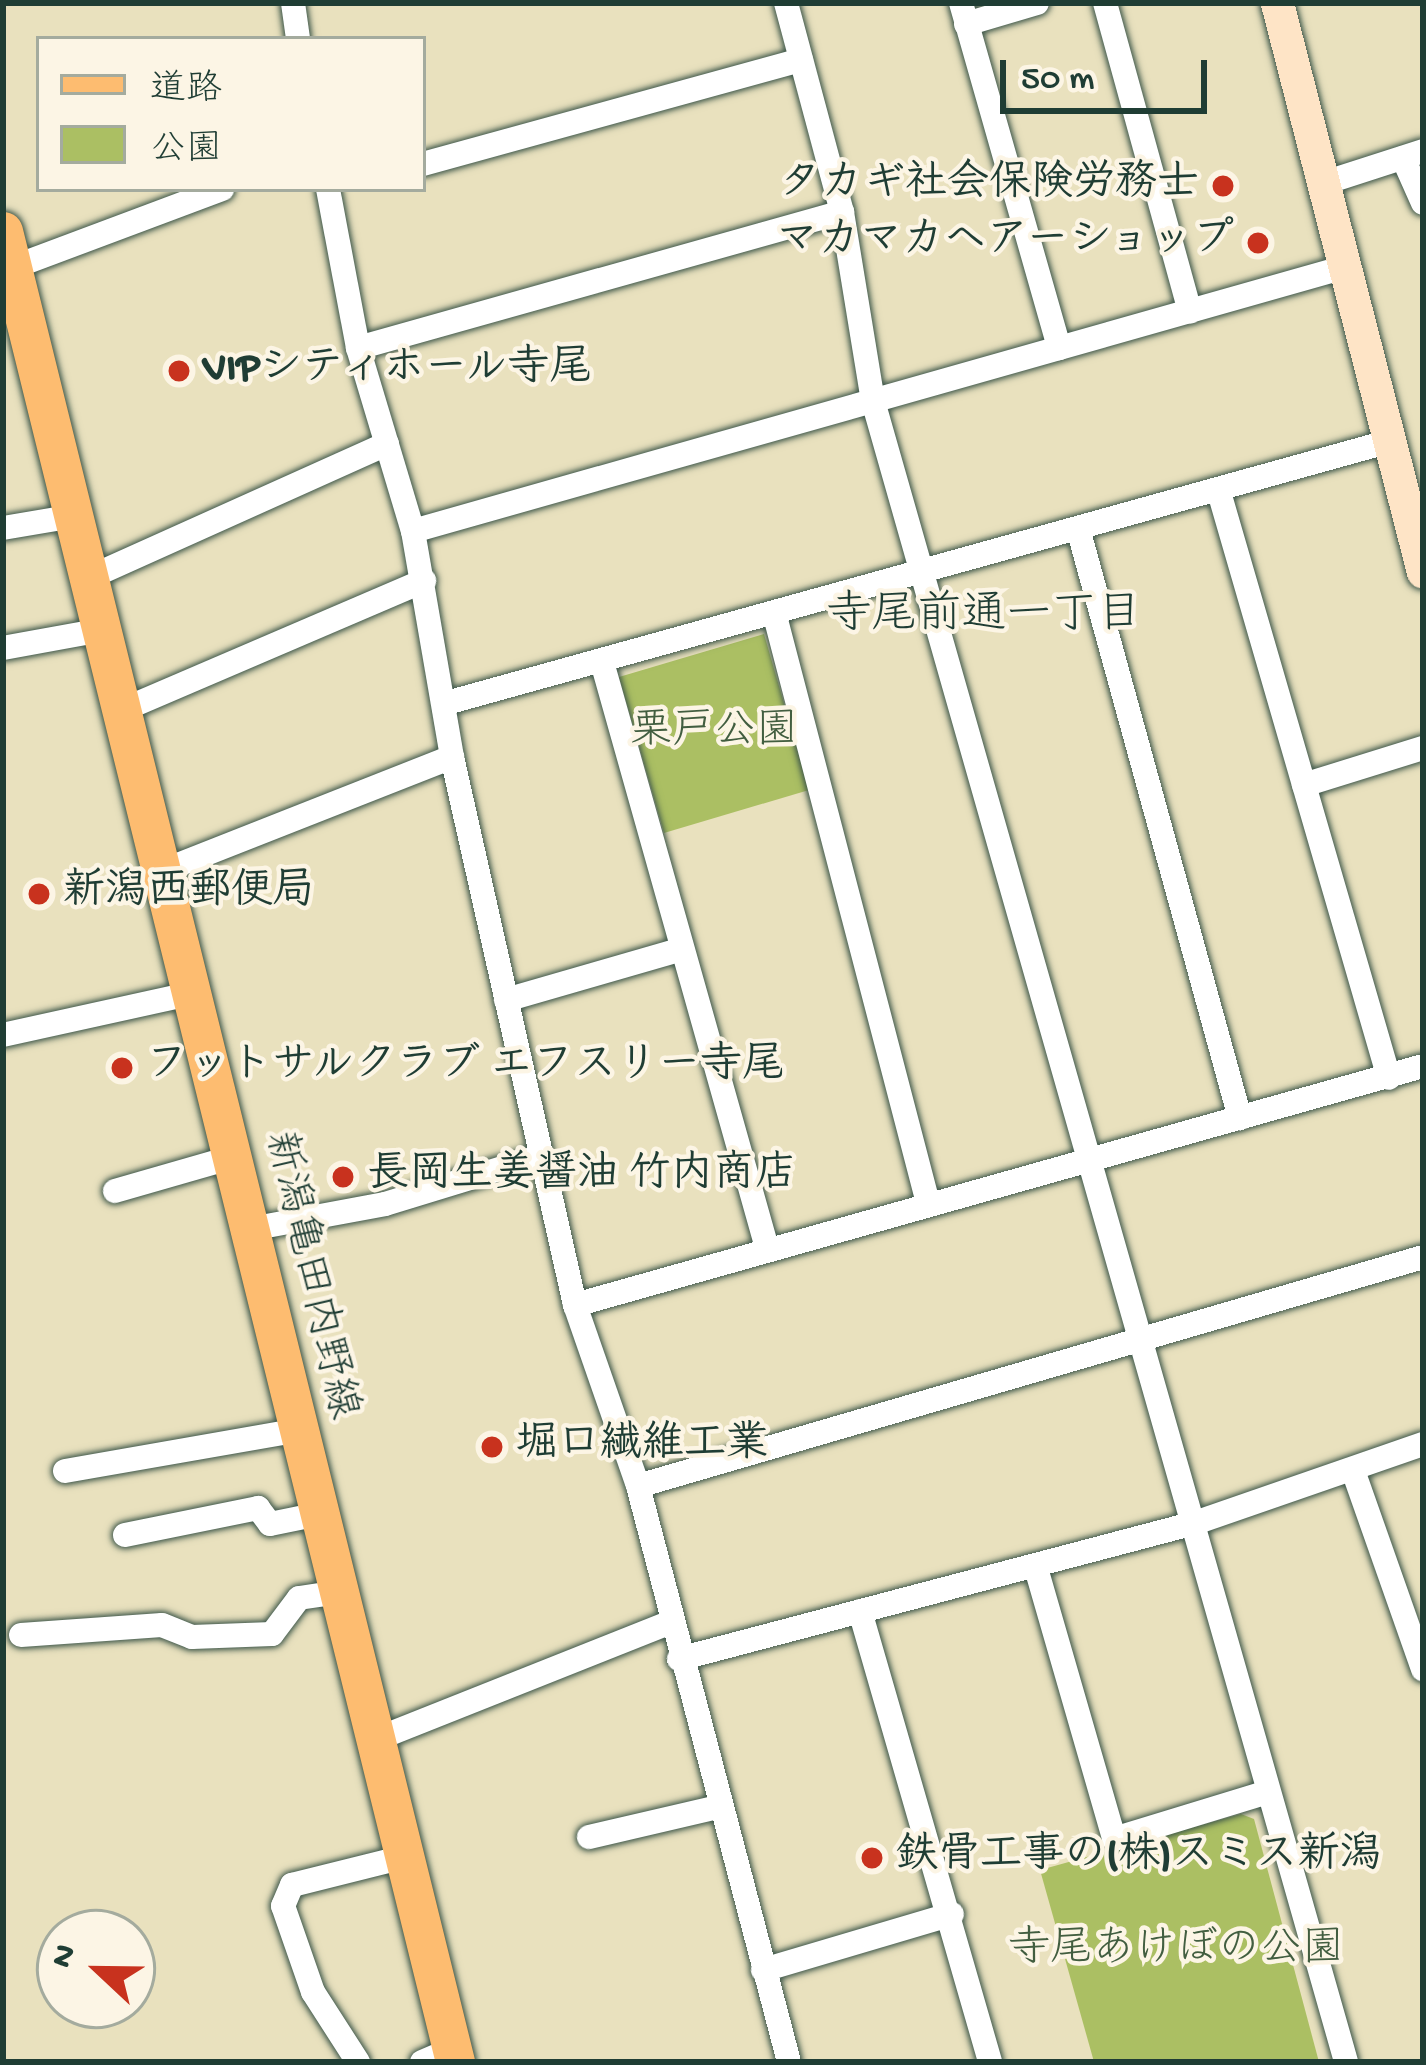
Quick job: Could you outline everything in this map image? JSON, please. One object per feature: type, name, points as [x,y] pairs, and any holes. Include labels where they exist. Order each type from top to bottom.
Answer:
[{"type":"main road","name":"新潟亀田内野線","points":[[6,257],[194,993],[295,1431],[377,1739],[443,2058]]},
{"type":"street","points":[[292,36],[293,3]]},
{"type":"street","points":[[786,3],[842,212],[873,400],[1195,1523],[1262,1794],[1346,2062]]},
{"type":"street","points":[[1037,3],[963,14],[1059,348]]},
{"type":"street","points":[[1105,3],[1190,311]]},
{"type":"street","points":[[1277,3],[1423,572]]},
{"type":"street","points":[[426,163],[801,60]]},
{"type":"street","points":[[1321,184],[1413,155],[1423,203]]},
{"type":"street","points":[[6,257],[212,192]]},
{"type":"street","points":[[330,192],[358,348],[424,580],[450,702],[452,757],[575,1305],[638,1486],[668,1623],[789,2062]]},
{"type":"street","points":[[358,348],[842,212]]},
{"type":"street","points":[[413,531],[1342,268]]},
{"type":"street","points":[[450,702],[925,576],[1387,442]]},
{"type":"street","points":[[86,579],[386,444]]},
{"type":"street","points":[[1219,491],[1389,1078]]},
{"type":"street","points":[[3,528],[74,516]]},
{"type":"street","points":[[1079,532],[1240,1118]]},
{"type":"street","points":[[120,711],[424,580]]},
{"type":"street","points":[[775,616],[928,1203]]},
{"type":"street","points":[[3,648],[102,630]]},
{"type":"street","points":[[602,662],[676,951],[767,1248]]},
{"type":"street","points":[[1304,784],[1423,748]]},
{"type":"street","points":[[160,872],[452,757]]},
{"type":"street","points":[[506,1000],[676,951]]},
{"type":"street","points":[[3,1035],[194,993]]},
{"type":"street","points":[[575,1305],[1423,1066]]},
{"type":"street","points":[[245,1230],[385,1204],[542,1156]]},
{"type":"street","points":[[115,1191],[230,1158]]},
{"type":"street","points":[[638,1486],[1423,1257]]},
{"type":"street","points":[[65,1471],[295,1431]]},
{"type":"street","points":[[679,1659],[1195,1523],[1355,1476],[1423,1444]]},
{"type":"street","points":[[1355,1476],[1423,1669]]},
{"type":"street","points":[[125,1535],[258,1508],[270,1524],[319,1514]]},
{"type":"street","points":[[1036,1568],[1114,1839],[1262,1794]]},
{"type":"street","points":[[21,1635],[162,1625],[192,1637],[272,1634],[299,1598],[339,1592]]},
{"type":"street","points":[[860,1610],[952,1914],[990,2062]]},
{"type":"street","points":[[377,1739],[668,1623]]},
{"type":"street","points":[[590,1837],[718,1808]]},
{"type":"street","points":[[358,2062],[314,1992],[283,1906],[292,1885],[404,1857]]},
{"type":"street","points":[[763,1970],[952,1914]]},
{"type":"green space","name":"栗戸公園","points":[[764,634],[809,790],[664,833],[619,677]]},
{"type":"green space","name":"寺尾あけぼの公園","points":[[1241,1814],[1254,1819],[1319,2062],[1094,2062],[1040,1870]]},
{"type":"place","name":"タカギ社会保険労務士","points":[[1223,186]]},
{"type":"place","name":"マカマカヘアーショップ","points":[[1258,243]]},
{"type":"place","name":"VIPシティホール寺尾","points":[[179,371]]},
{"type":"place","name":"新潟西郵便局","points":[[39,894]]},
{"type":"place","name":"フットサルクラブ エフスリー寺尾","points":[[122,1068]]},
{"type":"place","name":"長岡生姜醤油 竹内商店","points":[[343,1177]]},
{"type":"place","name":"堀口繊維工業","points":[[492,1447]]},
{"type":"place","name":"鉄骨工事の(株)スミス新潟","points":[[872,1858]]},
{"type":"district","name":"寺尾前通一丁目","points":[[984,618]]}]
